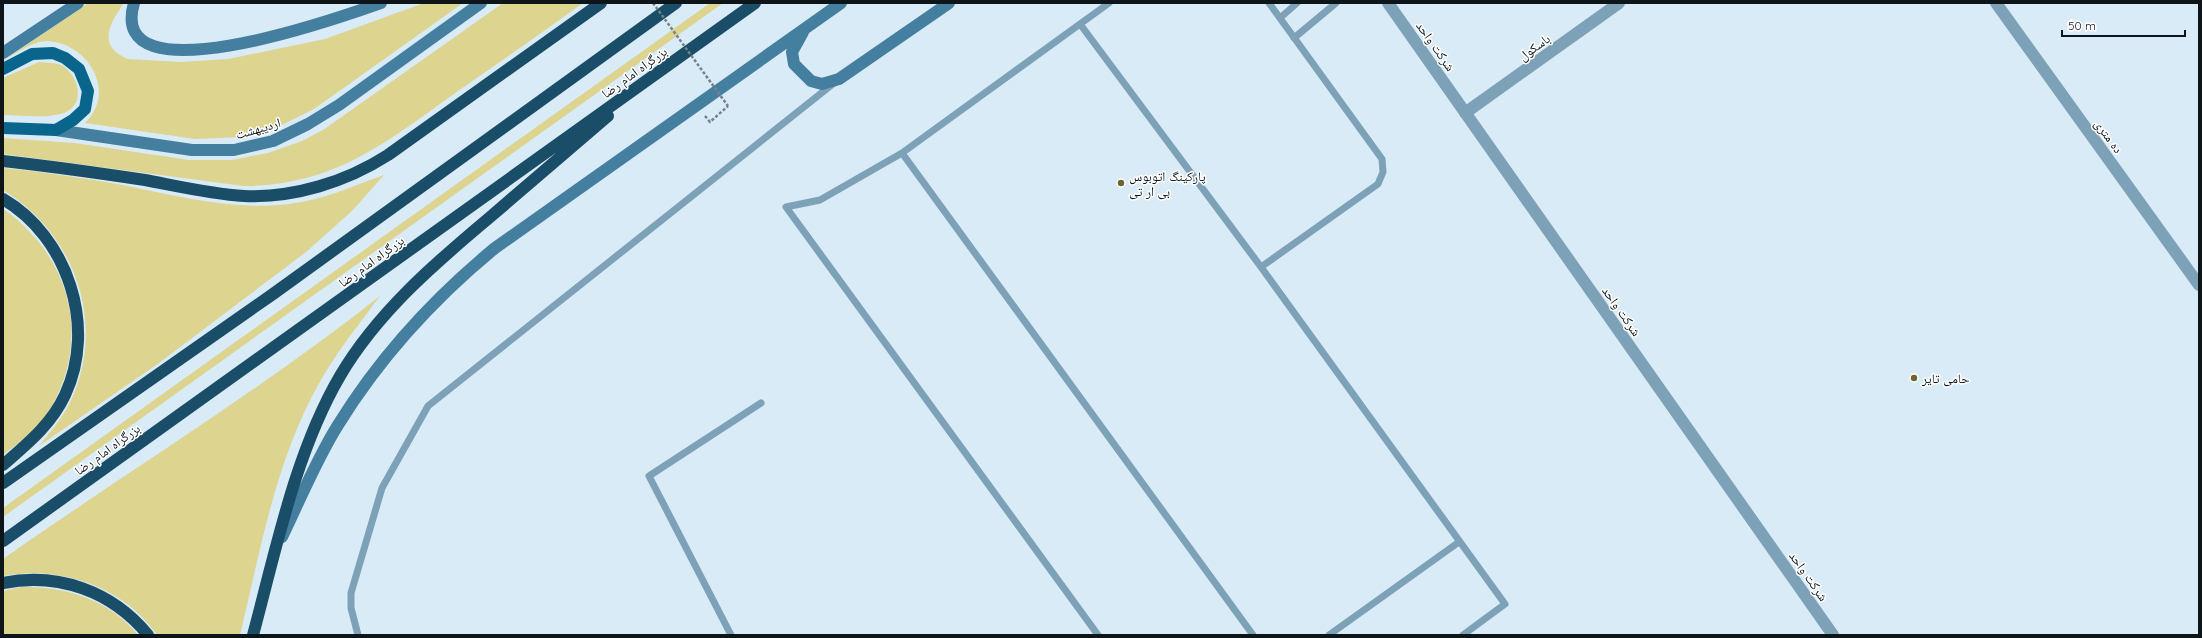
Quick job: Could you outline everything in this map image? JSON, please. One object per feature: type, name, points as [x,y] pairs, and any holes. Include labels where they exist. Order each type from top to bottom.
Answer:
[{"type":"highway","points":[[3,161],[53,166],[243,196],[280,195],[309,189],[369,168],[601,3]]},
{"type":"highway","points":[[573,23],[610,3]]},
{"type":"highway","points":[[3,483],[273,294],[676,3]]},
{"type":"highway","name":"بزرگراه امام رضا","points":[[3,541],[755,3]]},
{"type":"highway","points":[[253,635],[296,480],[318,418],[340,376],[370,334],[423,274],[674,60]]},
{"type":"highway","points":[[3,199],[26,216],[40,230],[60,260],[71,290],[76,314],[78,346],[74,373],[65,396],[50,420],[37,437],[3,465]]},
{"type":"highway","points":[[3,583],[38,579],[56,581],[87,590],[119,607],[139,624],[148,635]]},
{"type":"main road","points":[[3,53],[78,3]]},
{"type":"main road","points":[[134,3],[130,17],[133,31],[142,42],[154,48],[168,51],[195,50],[229,46],[329,21],[381,3]]},
{"type":"main road","name":"اردیبهشت","points":[[3,128],[56,130],[192,150],[234,150],[273,141],[308,124],[340,105],[481,3]]},
{"type":"main road","points":[[277,546],[337,427],[362,388],[417,321],[460,277],[495,248],[841,3]]},
{"type":"main road","points":[[806,28],[792,52],[794,64],[811,81],[822,84],[839,79],[949,3]]},
{"type":"main road","points":[[3,69],[32,54],[53,53],[64,58],[79,69],[88,91],[85,109],[73,120],[56,130]]},
{"type":"street","name":"شرکت واحد","points":[[1388,3],[1833,635]]},
{"type":"street","name":"باسکول","points":[[1465,113],[1618,3]]},
{"type":"street","name":"ده متری","points":[[1996,3],[2199,285]]},
{"type":"lane","points":[[1098,635],[786,207],[820,200],[902,153],[1109,3]]},
{"type":"lane","points":[[1261,267],[1378,184],[1383,172],[1382,159],[1269,3]]},
{"type":"lane","points":[[1280,18],[1297,3]]},
{"type":"lane","points":[[1294,38],[1336,3]]},
{"type":"lane","points":[[1080,24],[1261,267],[1505,604],[1463,635]]},
{"type":"lane","points":[[358,635],[351,608],[351,593],[382,488],[428,406],[839,79]]},
{"type":"lane","points":[[902,153],[1253,635]]},
{"type":"lane","points":[[731,635],[649,476],[761,403]]},
{"type":"lane","points":[[1329,635],[1459,542]]},
{"type":"path","points":[[653,3],[728,106],[710,122]]},
{"type":"shaded area","points":[[88,3],[124,3],[114,18],[109,34],[109,41],[112,48],[118,54],[128,59],[181,62],[228,59],[325,39],[424,3],[463,3],[314,109],[268,132],[242,137],[195,139],[85,123],[94,111],[98,98],[98,84],[94,72],[86,60],[76,51],[63,44],[43,41],[25,48],[3,61]]},
{"type":"shaded area","points":[[503,3],[583,3],[408,127],[383,143],[359,157],[333,169],[306,178],[276,184],[243,186],[3,154],[3,138],[75,143],[189,160],[232,160],[268,153],[302,141],[323,130]]},
{"type":"shaded area","points":[[710,3],[723,3],[3,517],[3,508]]},
{"type":"shaded area","points":[[39,62],[57,64],[63,66],[69,71],[78,90],[78,97],[71,109],[64,113],[50,116],[3,115],[3,78]]},
{"type":"shaded area","points":[[3,168],[93,180],[185,198],[247,206],[268,206],[302,202],[338,192],[384,175],[353,210],[306,252],[159,363],[39,446],[62,416],[73,396],[82,367],[86,337],[84,308],[77,280],[65,253],[48,229],[27,208],[3,190]]},
{"type":"shaded area","points":[[3,209],[27,229],[46,252],[60,277],[68,304],[71,333],[69,362],[59,390],[44,418],[30,433],[3,455]]},
{"type":"shaded area","points":[[380,296],[343,346],[322,378],[306,408],[293,439],[281,471],[263,536],[240,635],[157,635],[143,618],[127,604],[108,592],[89,583],[68,577],[46,574],[25,573],[3,576],[3,559],[241,398],[288,365]]},
{"type":"shaded area","points":[[22,587],[54,589],[86,598],[100,604],[114,613],[127,623],[138,635],[3,635],[3,591]]},
{"type":"place","name":"پارکینگ اتوبوس بی ار تی","points":[[1121,183]]},
{"type":"place","name":"حامی تایر","points":[[1914,378]]}]
